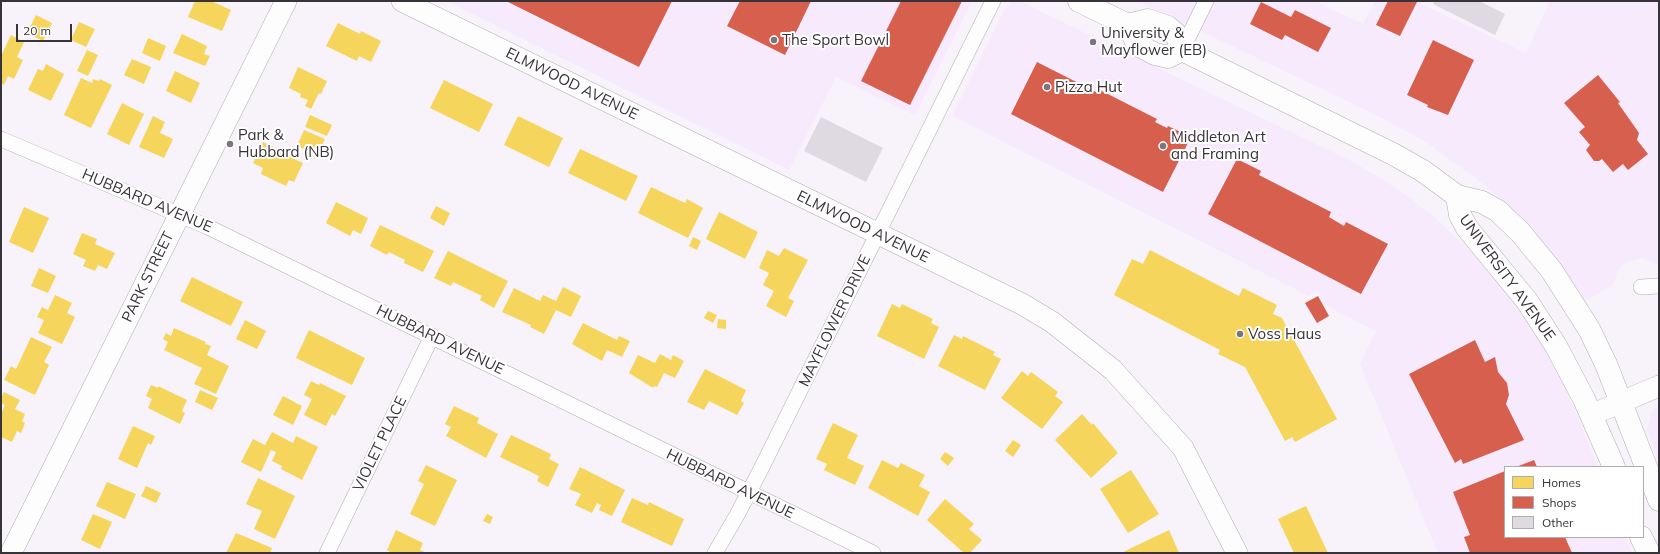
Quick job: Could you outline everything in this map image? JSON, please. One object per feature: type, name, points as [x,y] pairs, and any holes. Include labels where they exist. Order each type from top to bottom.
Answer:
[{"type":"main road","points":[[1078,1],[1128,25],[1138,45],[1155,54],[1168,57],[1182,50],[1174,32],[1161,24],[1146,20],[1128,25]]},
{"type":"main road","name":"UNIVERSITY AVENUE","points":[[1182,50],[1387,151],[1424,171],[1457,196],[1482,202],[1498,211],[1520,232],[1544,261],[1565,289],[1589,329],[1604,358],[1659,500]]},
{"type":"main road","name":"UNIVERSITY AVENUE","points":[[1457,196],[1460,215],[1464,223],[1512,280],[1556,346],[1591,415],[1614,466]]},
{"type":"main road","points":[[1642,538],[1649,553]]},
{"type":"street","name":"PARK STREET","points":[[11,553],[286,1]]},
{"type":"street","name":"ELMWOOD AVENUE","points":[[402,1],[1022,304],[1052,322],[1113,370],[1183,448],[1237,553]]},
{"type":"street","name":"MAYFLOWER DRIVE","points":[[715,553],[749,493],[993,1]]},
{"type":"street","points":[[1182,50],[1206,1]]},
{"type":"street","name":"HUBBARD AVENUE","points":[[1,139],[180,214],[873,553]]},
{"type":"street","points":[[1641,287],[1659,286]]},
{"type":"street","name":"VIOLET PLACE","points":[[327,553],[432,336]]},
{"type":"street","points":[[1591,415],[1659,386]]},
{"type":"shaded area","points":[[446,1],[972,1],[915,115],[836,77],[789,170]]},
{"type":"shaded area","points":[[1138,1],[1314,1],[1363,24],[1375,1],[1422,1],[1421,4],[1526,53],[1550,1],[1659,1],[1659,265],[1642,258],[1629,261],[1618,269],[1614,283],[1585,302],[1555,257],[1518,215],[1486,186],[1426,142],[1370,112]]},
{"type":"shaded area","points":[[1011,2],[1020,2],[1025,4],[1349,160],[1379,177],[1410,198],[1440,222],[1489,269],[1535,330],[1562,378],[1598,466],[1504,466],[1504,538],[1626,538],[1632,553],[1438,553],[1360,364],[1376,331],[1325,305],[1318,291],[1309,296],[952,116],[1006,7]]},
{"type":"shaded area","points":[[1659,404],[1659,462],[1647,429],[1651,413]]},
{"type":"building: Homes","points":[[195,1],[211,1],[231,10],[222,31],[188,17]]},
{"type":"building: Homes","points":[[36,15],[52,23],[43,41],[27,33]]},
{"type":"building: Homes","points":[[79,22],[95,29],[86,47],[71,40]]},
{"type":"building: Homes","points":[[338,23],[360,34],[361,31],[381,41],[371,62],[359,56],[357,61],[326,46]]},
{"type":"building: Homes","points":[[182,34],[207,46],[204,54],[210,56],[205,66],[173,53]]},
{"type":"building: Homes","points":[[11,35],[24,42],[17,57],[23,60],[14,79],[8,76],[4,85],[1,83],[1,56]]},
{"type":"building: Homes","points":[[148,38],[166,46],[160,61],[142,53]]},
{"type":"building: Homes","points":[[87,50],[98,55],[88,76],[77,71]]},
{"type":"building: Homes","points":[[132,59],[151,67],[144,84],[124,75]]},
{"type":"building: Homes","points":[[46,64],[64,74],[51,101],[28,90],[38,69],[43,71]]},
{"type":"building: Homes","points":[[298,67],[327,81],[321,94],[319,93],[311,109],[305,106],[308,100],[300,97],[301,94],[289,88]]},
{"type":"building: Homes","points":[[175,71],[200,83],[191,103],[166,91]]},
{"type":"building: Homes","points":[[81,78],[92,83],[93,79],[99,81],[100,79],[112,85],[91,128],[64,115]]},
{"type":"building: Homes","points":[[444,80],[493,104],[479,132],[430,108]]},
{"type":"building: Homes","points":[[122,103],[144,114],[129,145],[107,134]]},
{"type":"building: Homes","points":[[310,115],[332,125],[327,136],[305,127]]},
{"type":"building: Homes","points":[[153,116],[165,122],[160,133],[173,139],[164,158],[139,147]]},
{"type":"building: Homes","points":[[518,116],[563,138],[549,167],[504,145]]},
{"type":"building: Homes","points":[[304,130],[325,139],[318,155],[297,146]]},
{"type":"building: Homes","points":[[263,142],[293,156],[292,158],[303,163],[294,182],[289,180],[286,186],[261,174],[263,168],[253,163]]},
{"type":"building: Homes","points":[[580,149],[638,176],[626,201],[568,173]]},
{"type":"building: Homes","points":[[651,187],[685,203],[687,199],[703,208],[688,238],[638,213]]},
{"type":"building: Homes","points":[[336,202],[368,218],[361,234],[353,230],[350,236],[326,223]]},
{"type":"building: Homes","points":[[436,206],[450,213],[444,226],[430,218]]},
{"type":"building: Homes","points":[[24,207],[49,218],[33,253],[9,242]]},
{"type":"building: Homes","points":[[719,212],[758,232],[745,259],[706,239]]},
{"type":"building: Homes","points":[[380,225],[434,251],[423,272],[404,263],[405,260],[389,252],[387,255],[370,246]]},
{"type":"building: Homes","points":[[82,233],[97,239],[95,244],[115,253],[107,269],[98,265],[95,271],[83,266],[86,260],[73,254]]},
{"type":"building: Homes","points":[[693,237],[701,241],[697,250],[689,246]]},
{"type":"building: Homes","points":[[784,248],[808,260],[788,298],[794,301],[786,317],[766,306],[774,291],[763,285],[769,273],[759,268],[767,250],[779,256]]},
{"type":"building: Homes","name":"Voss Haus","points":[[1150,250],[1239,296],[1243,288],[1277,305],[1273,314],[1282,318],[1337,419],[1295,442],[1292,437],[1285,441],[1245,367],[1218,354],[1220,350],[1114,295],[1132,259],[1143,264]]},
{"type":"building: Homes","points":[[448,251],[508,281],[494,308],[480,300],[482,296],[453,282],[451,286],[434,278]]},
{"type":"building: Homes","points":[[39,268],[56,276],[48,293],[31,286]]},
{"type":"building: Homes","points":[[192,277],[243,302],[231,326],[180,301]]},
{"type":"building: Homes","points":[[563,287],[581,296],[571,317],[556,310],[544,334],[530,327],[531,325],[502,312],[514,288],[540,301],[543,295],[556,301]]},
{"type":"building: Homes","points":[[55,295],[72,303],[67,313],[75,317],[62,344],[38,333],[44,320],[37,317],[42,307],[48,310]]},
{"type":"building: Homes","points":[[892,304],[900,308],[902,304],[933,319],[931,323],[939,327],[924,359],[877,336]]},
{"type":"building: Homes","points":[[708,311],[717,315],[713,323],[704,318]]},
{"type":"building: Homes","points":[[718,319],[726,320],[726,329],[717,328]]},
{"type":"building: Homes","points":[[245,320],[266,331],[257,349],[236,339]]},
{"type":"building: Homes","points":[[583,323],[617,340],[619,336],[630,341],[622,357],[607,350],[602,361],[572,344]]},
{"type":"building: Homes","points":[[174,328],[206,342],[205,344],[211,346],[207,355],[229,366],[216,394],[194,384],[202,368],[164,350],[168,342],[163,339],[166,333],[171,336]]},
{"type":"building: Homes","points":[[309,330],[365,358],[352,385],[296,358]]},
{"type":"building: Homes","points":[[954,335],[962,339],[963,336],[995,352],[993,355],[1001,359],[985,390],[938,366]]},
{"type":"building: Homes","points":[[31,337],[52,347],[44,362],[49,365],[35,395],[4,380],[11,366],[16,369]]},
{"type":"building: Homes","points":[[660,354],[671,360],[673,355],[684,361],[675,378],[664,373],[657,387],[654,386],[653,388],[629,373],[638,355],[655,363]]},
{"type":"building: Homes","points":[[705,369],[746,390],[741,401],[744,403],[737,415],[709,401],[704,410],[687,402]]},
{"type":"building: Homes","points":[[1022,371],[1028,376],[1031,372],[1058,392],[1055,396],[1063,402],[1042,429],[1001,398]]},
{"type":"building: Homes","points":[[311,381],[319,385],[320,383],[346,396],[335,416],[332,414],[326,426],[304,415],[312,399],[304,395]]},
{"type":"building: Homes","points":[[151,385],[158,388],[158,386],[187,400],[182,411],[185,413],[180,424],[148,408],[152,399],[146,396]]},
{"type":"building: Homes","points":[[200,390],[218,398],[212,410],[195,402]]},
{"type":"building: Homes","points":[[4,392],[20,400],[15,409],[25,414],[22,421],[25,423],[21,433],[17,431],[12,442],[1,437],[1,414],[5,405],[1,403],[1,398]]},
{"type":"building: Homes","points":[[283,396],[302,406],[293,425],[273,415]]},
{"type":"building: Homes","points":[[454,406],[479,418],[477,423],[498,434],[486,458],[446,436],[451,427],[445,424]]},
{"type":"building: Homes","points":[[1082,414],[1092,425],[1093,423],[1118,453],[1091,478],[1055,440]]},
{"type":"building: Homes","points":[[833,423],[858,435],[847,458],[864,466],[855,485],[824,470],[827,464],[816,459]]},
{"type":"building: Homes","points":[[133,426],[155,436],[151,445],[148,443],[137,468],[118,459]]},
{"type":"building: Homes","points":[[272,432],[293,443],[296,436],[318,447],[302,480],[281,469],[282,466],[272,461],[276,452],[271,450],[261,472],[241,462],[253,439],[265,445]]},
{"type":"building: Homes","points":[[511,435],[551,454],[549,459],[559,464],[548,487],[537,481],[539,476],[500,457]]},
{"type":"building: Homes","points":[[1013,440],[1021,445],[1013,457],[1005,451]]},
{"type":"building: Homes","points":[[945,452],[954,458],[948,466],[940,459]]},
{"type":"building: Homes","points":[[882,460],[898,468],[901,463],[925,475],[919,486],[930,492],[918,516],[868,488]]},
{"type":"building: Homes","points":[[426,465],[457,480],[435,526],[410,514],[424,484],[418,481]]},
{"type":"building: Homes","points":[[580,467],[625,490],[612,516],[599,510],[601,505],[597,503],[592,513],[575,505],[581,494],[569,489]]},
{"type":"building: Homes","points":[[1131,470],[1159,514],[1128,533],[1100,489]]},
{"type":"building: Homes","points":[[258,478],[295,496],[275,539],[254,529],[262,511],[246,504]]},
{"type":"building: Homes","points":[[107,482],[136,494],[125,519],[96,506]]},
{"type":"building: Homes","points":[[146,486],[161,493],[156,503],[141,496]]},
{"type":"building: Homes","points":[[632,498],[648,505],[649,502],[684,519],[672,546],[621,522]]},
{"type":"building: Homes","points":[[945,499],[974,524],[969,529],[982,540],[970,553],[964,553],[927,520]]},
{"type":"building: Homes","points":[[1306,506],[1328,553],[1294,553],[1278,519]]},
{"type":"building: Homes","points":[[93,514],[112,522],[100,549],[81,540]]},
{"type":"building: Homes","points":[[487,514],[493,517],[490,524],[483,521]]},
{"type":"building: Homes","points":[[396,530],[423,543],[420,550],[427,553],[392,553],[387,550]]},
{"type":"building: Homes","points":[[1169,530],[1179,553],[1121,553]]},
{"type":"building: Homes","points":[[236,533],[272,548],[270,553],[226,553]]},
{"type":"building: Shops","points":[[506,1],[672,1],[639,67]]},
{"type":"building: Shops","name":"The Sport Bowl","points":[[740,1],[811,1],[785,55],[727,26]]},
{"type":"building: Shops","points":[[901,1],[962,1],[910,105],[861,81]]},
{"type":"building: Shops","points":[[1388,1],[1417,2],[1400,36],[1376,25]]},
{"type":"building: Shops","points":[[1261,2],[1291,17],[1295,10],[1331,28],[1318,52],[1285,35],[1282,40],[1250,24]]},
{"type":"building: Shops","points":[[1433,40],[1474,60],[1448,115],[1427,107],[1428,105],[1407,95]]},
{"type":"building: Shops","points":[[1037,62],[1098,93],[1100,90],[1157,119],[1155,122],[1167,128],[1168,126],[1191,137],[1163,192],[1011,114]]},
{"type":"building: Shops","points":[[1598,75],[1620,102],[1618,103],[1639,133],[1637,140],[1648,154],[1628,170],[1623,164],[1613,172],[1602,159],[1599,161],[1594,161],[1586,150],[1590,145],[1579,132],[1585,127],[1564,103]]},
{"type":"building: Shops","points":[[1237,159],[1261,171],[1259,175],[1331,212],[1329,217],[1344,226],[1346,222],[1388,244],[1361,294],[1208,214]]},
{"type":"building: Shops","points":[[1318,296],[1329,316],[1317,323],[1305,303]]},
{"type":"building: Shops","points":[[1475,340],[1485,362],[1495,357],[1498,372],[1507,383],[1509,395],[1506,404],[1524,440],[1463,464],[1461,459],[1455,463],[1409,374]]},
{"type":"building: Shops","points":[[1534,460],[1537,466],[1519,466]]},
{"type":"building: Shops","points":[[1504,471],[1504,538],[1565,538],[1572,553],[1470,553],[1464,537],[1470,535],[1453,492]]},
{"type":"building: Other","points":[[1434,1],[1479,1],[1505,14],[1495,35],[1433,4]]},
{"type":"building: Other","points":[[821,117],[883,148],[866,182],[804,151]]},
{"type":"place","name":"The Sport Bowl","points":[[774,40]]},
{"type":"place","name":"University & Mayflower (EB)","points":[[1093,42]]},
{"type":"place","name":"Pizza Hut","points":[[1047,87]]},
{"type":"place","name":"Park & Hubbard (NB)","points":[[230,144]]},
{"type":"place","name":"Middleton Art and Framing","points":[[1163,146]]},
{"type":"place","name":"Voss Haus","points":[[1240,334]]}]
